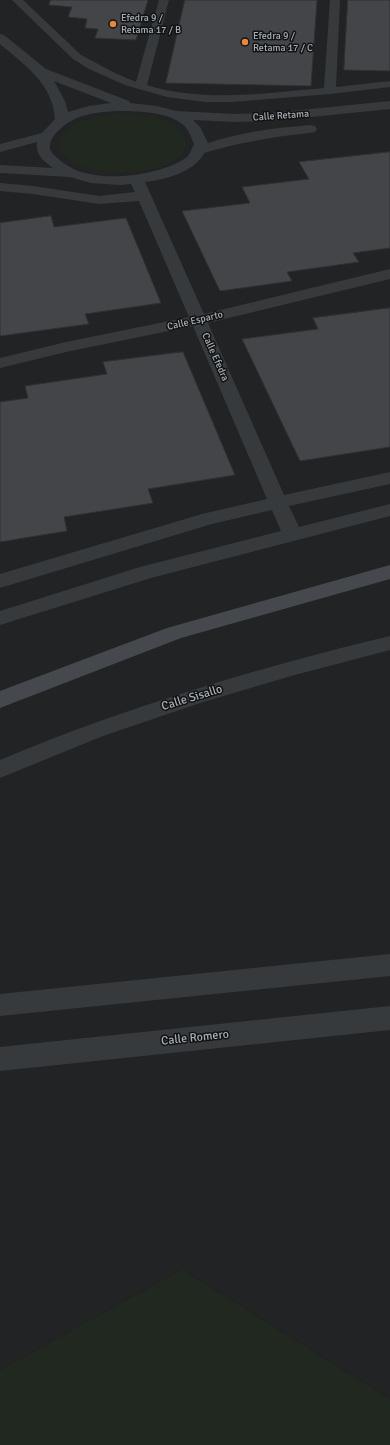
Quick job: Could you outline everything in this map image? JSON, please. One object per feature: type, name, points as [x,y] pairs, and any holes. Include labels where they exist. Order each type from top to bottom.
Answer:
[{"type":"street","points":[[0,38],[41,72],[59,101],[62,110],[62,121]]},
{"type":"street","points":[[41,72],[132,107]]},
{"type":"street","name":"Calle Retama","points":[[172,114],[234,118],[272,117],[390,105]]},
{"type":"street","points":[[0,168],[71,173],[102,180],[137,180],[171,172],[184,166],[194,158],[200,150],[201,142],[199,134],[184,120],[172,114],[160,111],[132,107],[87,111],[62,121],[52,128],[46,136],[44,144],[45,152],[59,167],[71,173]]},
{"type":"street","name":"Calle Retama","points":[[200,150],[244,137],[320,128]]},
{"type":"street","points":[[0,148],[46,136]]},
{"type":"street","name":"Calle Efedra","points":[[137,180],[292,534]]},
{"type":"street","points":[[0,187],[33,190],[99,200],[144,196]]},
{"type":"street","name":"Calle Esparto","points":[[0,363],[198,320],[390,274]]},
{"type":"street","points":[[0,581],[209,518],[390,478]]},
{"type":"street","points":[[0,618],[147,572],[390,510]]},
{"type":"street","points":[[0,700],[174,633],[390,572]]},
{"type":"street","name":"Calle Sisallo","points":[[0,769],[41,751],[169,704],[301,664],[390,643]]},
{"type":"street","points":[[0,1005],[390,965]]},
{"type":"street","name":"Calle Romero","points":[[0,1059],[390,1018]]},
{"type":"lane","points":[[17,0],[77,57],[103,72],[141,86],[184,96],[224,99],[330,91],[390,84]]},
{"type":"lane","points":[[141,86],[164,0]]},
{"type":"lane","points":[[330,91],[335,0]]},
{"type":"shaded area","points":[[0,0],[390,0],[390,1399],[182,1269],[0,1370]]},
{"type":"shaded area","points":[[111,114],[146,115],[164,120],[178,129],[186,143],[182,154],[169,163],[149,170],[125,173],[102,171],[80,166],[64,155],[59,141],[69,128],[82,121]]},
{"type":"shaded area","points":[[182,1269],[390,1399],[390,1445],[0,1445],[0,1370]]},
{"type":"building","name":"Efedra 9 / Retama 17 / B","points":[[51,0],[148,0],[136,40],[95,38],[98,29],[85,28],[87,19],[68,17],[72,7],[49,5]]},
{"type":"building","name":"Efedra 9 / Retama 17 / C","points":[[185,0],[317,0],[311,86],[166,83]]},
{"type":"building","points":[[348,0],[390,0],[390,71],[344,70]]},
{"type":"building","points":[[390,152],[390,248],[353,253],[359,262],[287,272],[292,281],[220,291],[182,211],[250,203],[242,187],[309,179],[299,162]]},
{"type":"building","points":[[51,216],[54,227],[126,218],[161,303],[85,314],[89,324],[0,336],[0,223]]},
{"type":"building","points":[[390,308],[390,447],[300,461],[242,339],[318,329],[313,318]]},
{"type":"building","points":[[183,352],[235,475],[148,489],[153,503],[64,517],[67,531],[0,542],[0,402],[28,398],[25,386],[107,374],[103,362]]},
{"type":"place","name":"Efedra 9 / Retama 17 / B","points":[[113,24]]},
{"type":"place","name":"Efedra 9 / Retama 17 / C","points":[[245,42]]}]
